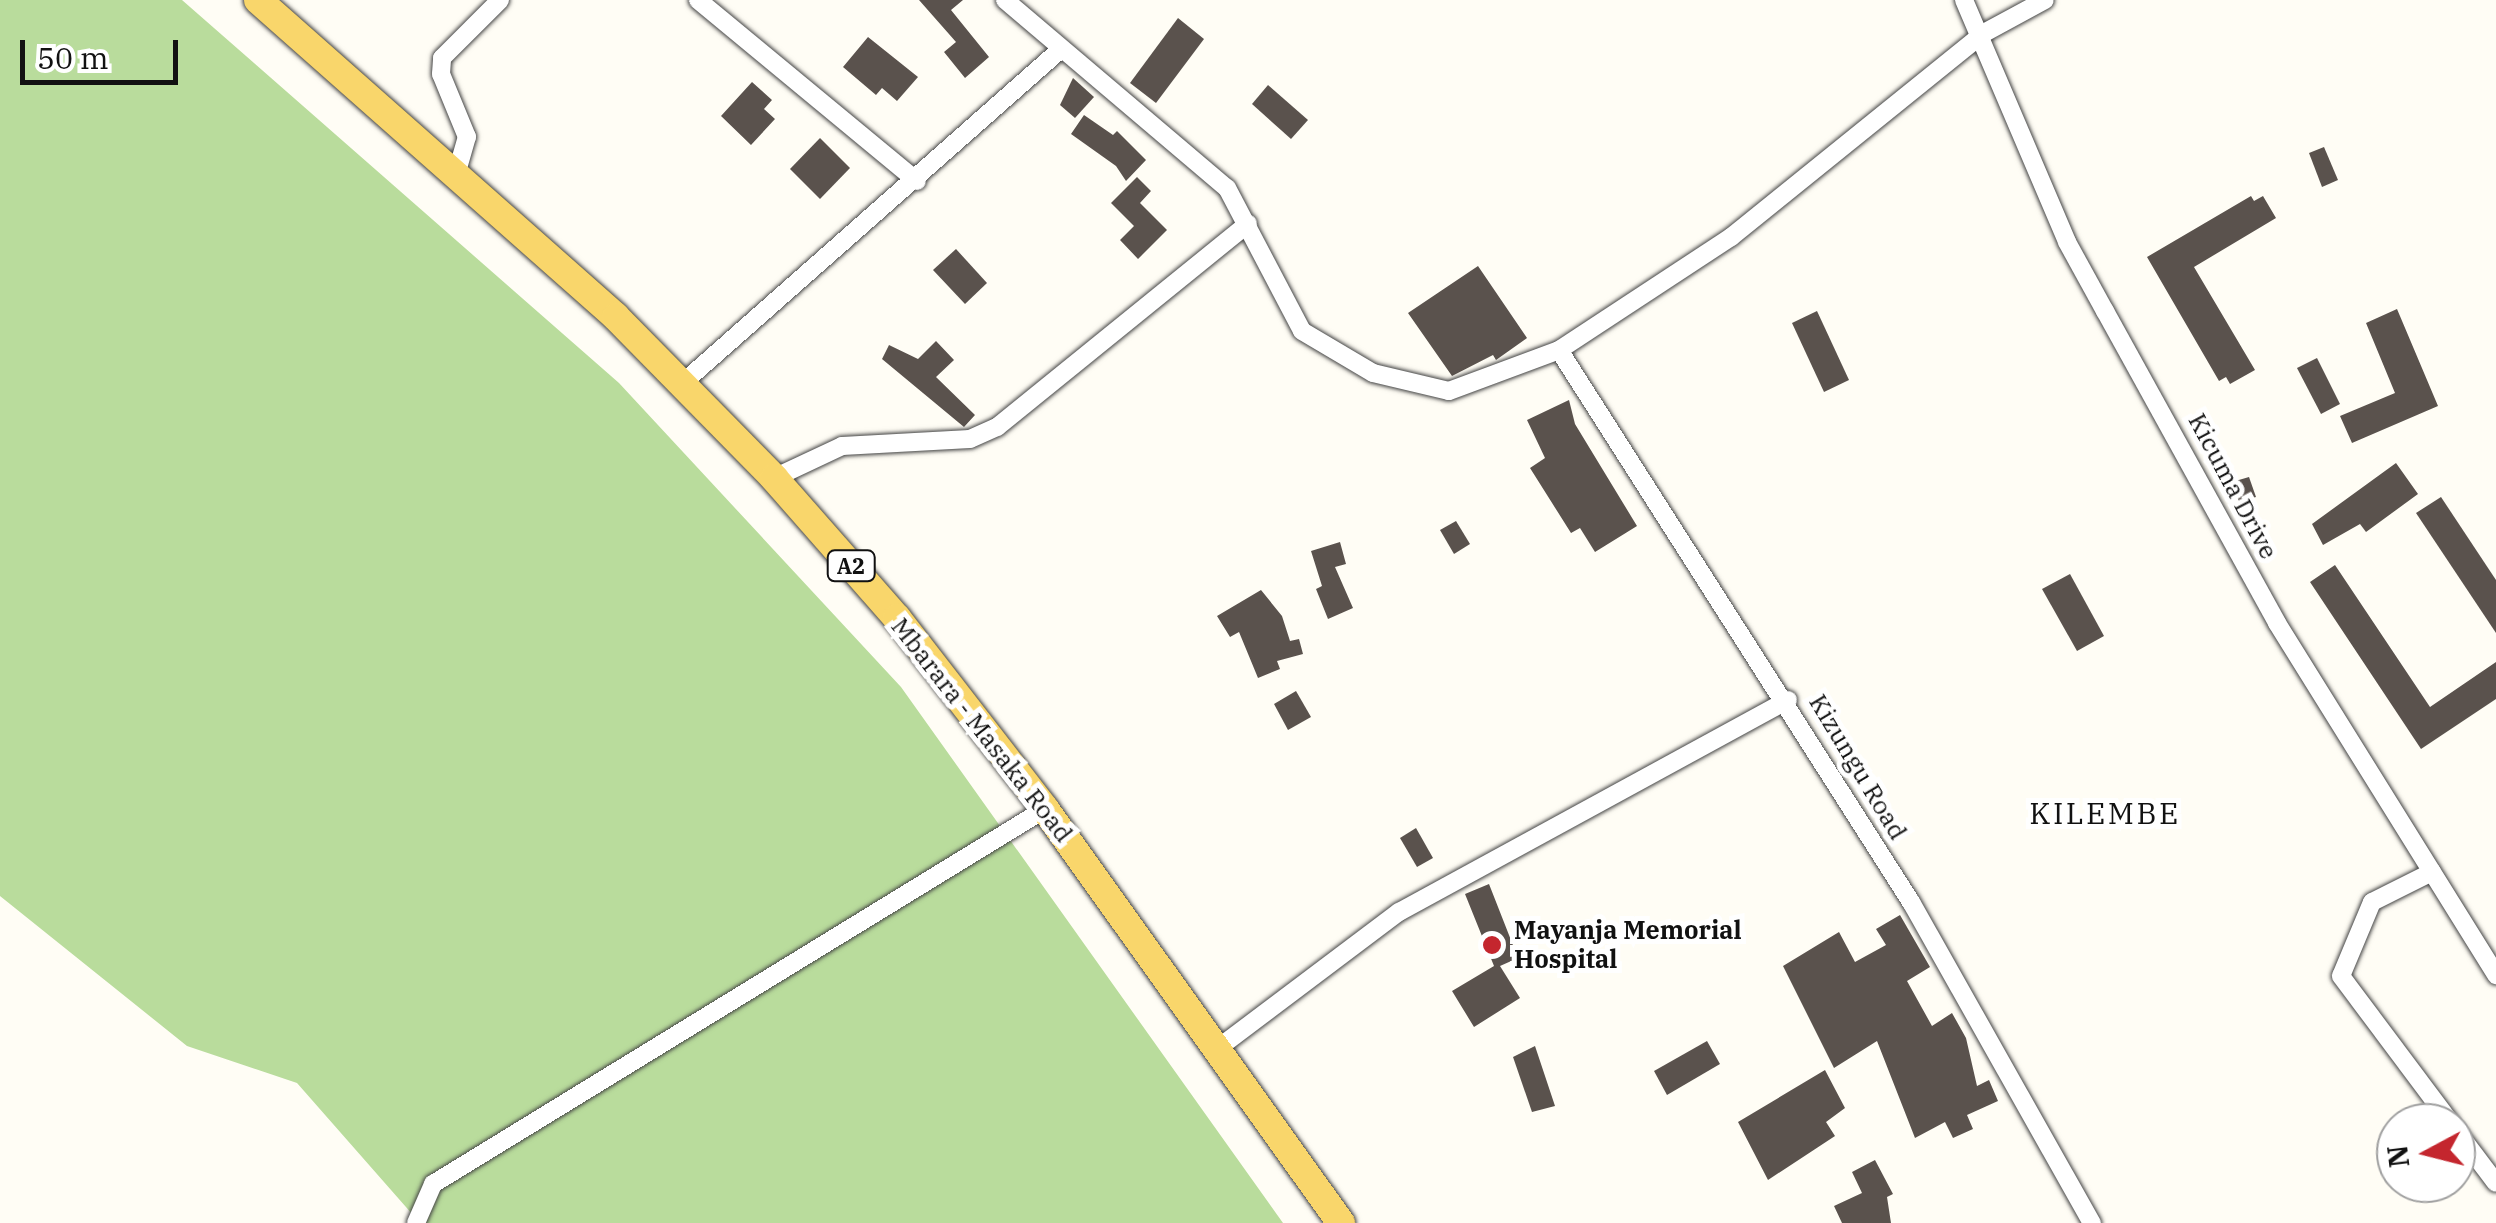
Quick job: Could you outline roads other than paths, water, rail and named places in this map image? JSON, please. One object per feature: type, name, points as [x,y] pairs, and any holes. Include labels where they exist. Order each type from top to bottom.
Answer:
[{"type":"main road","name":"Mbarara - Masaka Road","points":[[258,0],[685,381],[774,478],[897,618],[1045,809],[1341,1223]]},
{"type":"street","points":[[456,175],[467,136],[441,74],[442,58],[500,0]]},
{"type":"street","points":[[698,0],[917,181]]},
{"type":"street","points":[[1005,0],[1227,188],[1248,224],[1278,296],[1302,331],[1374,373],[1449,391],[1559,350],[1816,174],[1984,34],[2045,0]]},
{"type":"street","name":"Kicuma Drive","points":[[1964,0],[1984,34],[2068,242],[2104,311],[2276,623],[2496,975]]},
{"type":"street","points":[[685,381],[917,181],[1061,49]]},
{"type":"street","points":[[774,478],[842,446],[970,438],[997,427],[1248,224]]},
{"type":"street","name":"Kizungu Road","points":[[1559,350],[1788,700],[1912,902],[2092,1223]]},
{"type":"street","points":[[1216,1049],[1399,912],[1788,700]]},
{"type":"street","points":[[416,1223],[433,1184],[1045,809]]},
{"type":"street","points":[[2432,872],[2372,902],[2341,976],[2436,1103]]},
{"type":"street","points":[[2476,1157],[2496,1184]]},
{"type":"place","name":"Mayanja Memorial Hospital","points":[[1492,945]]},
{"type":"district","name":"KILEMBE","points":[[2105,813]]}]
